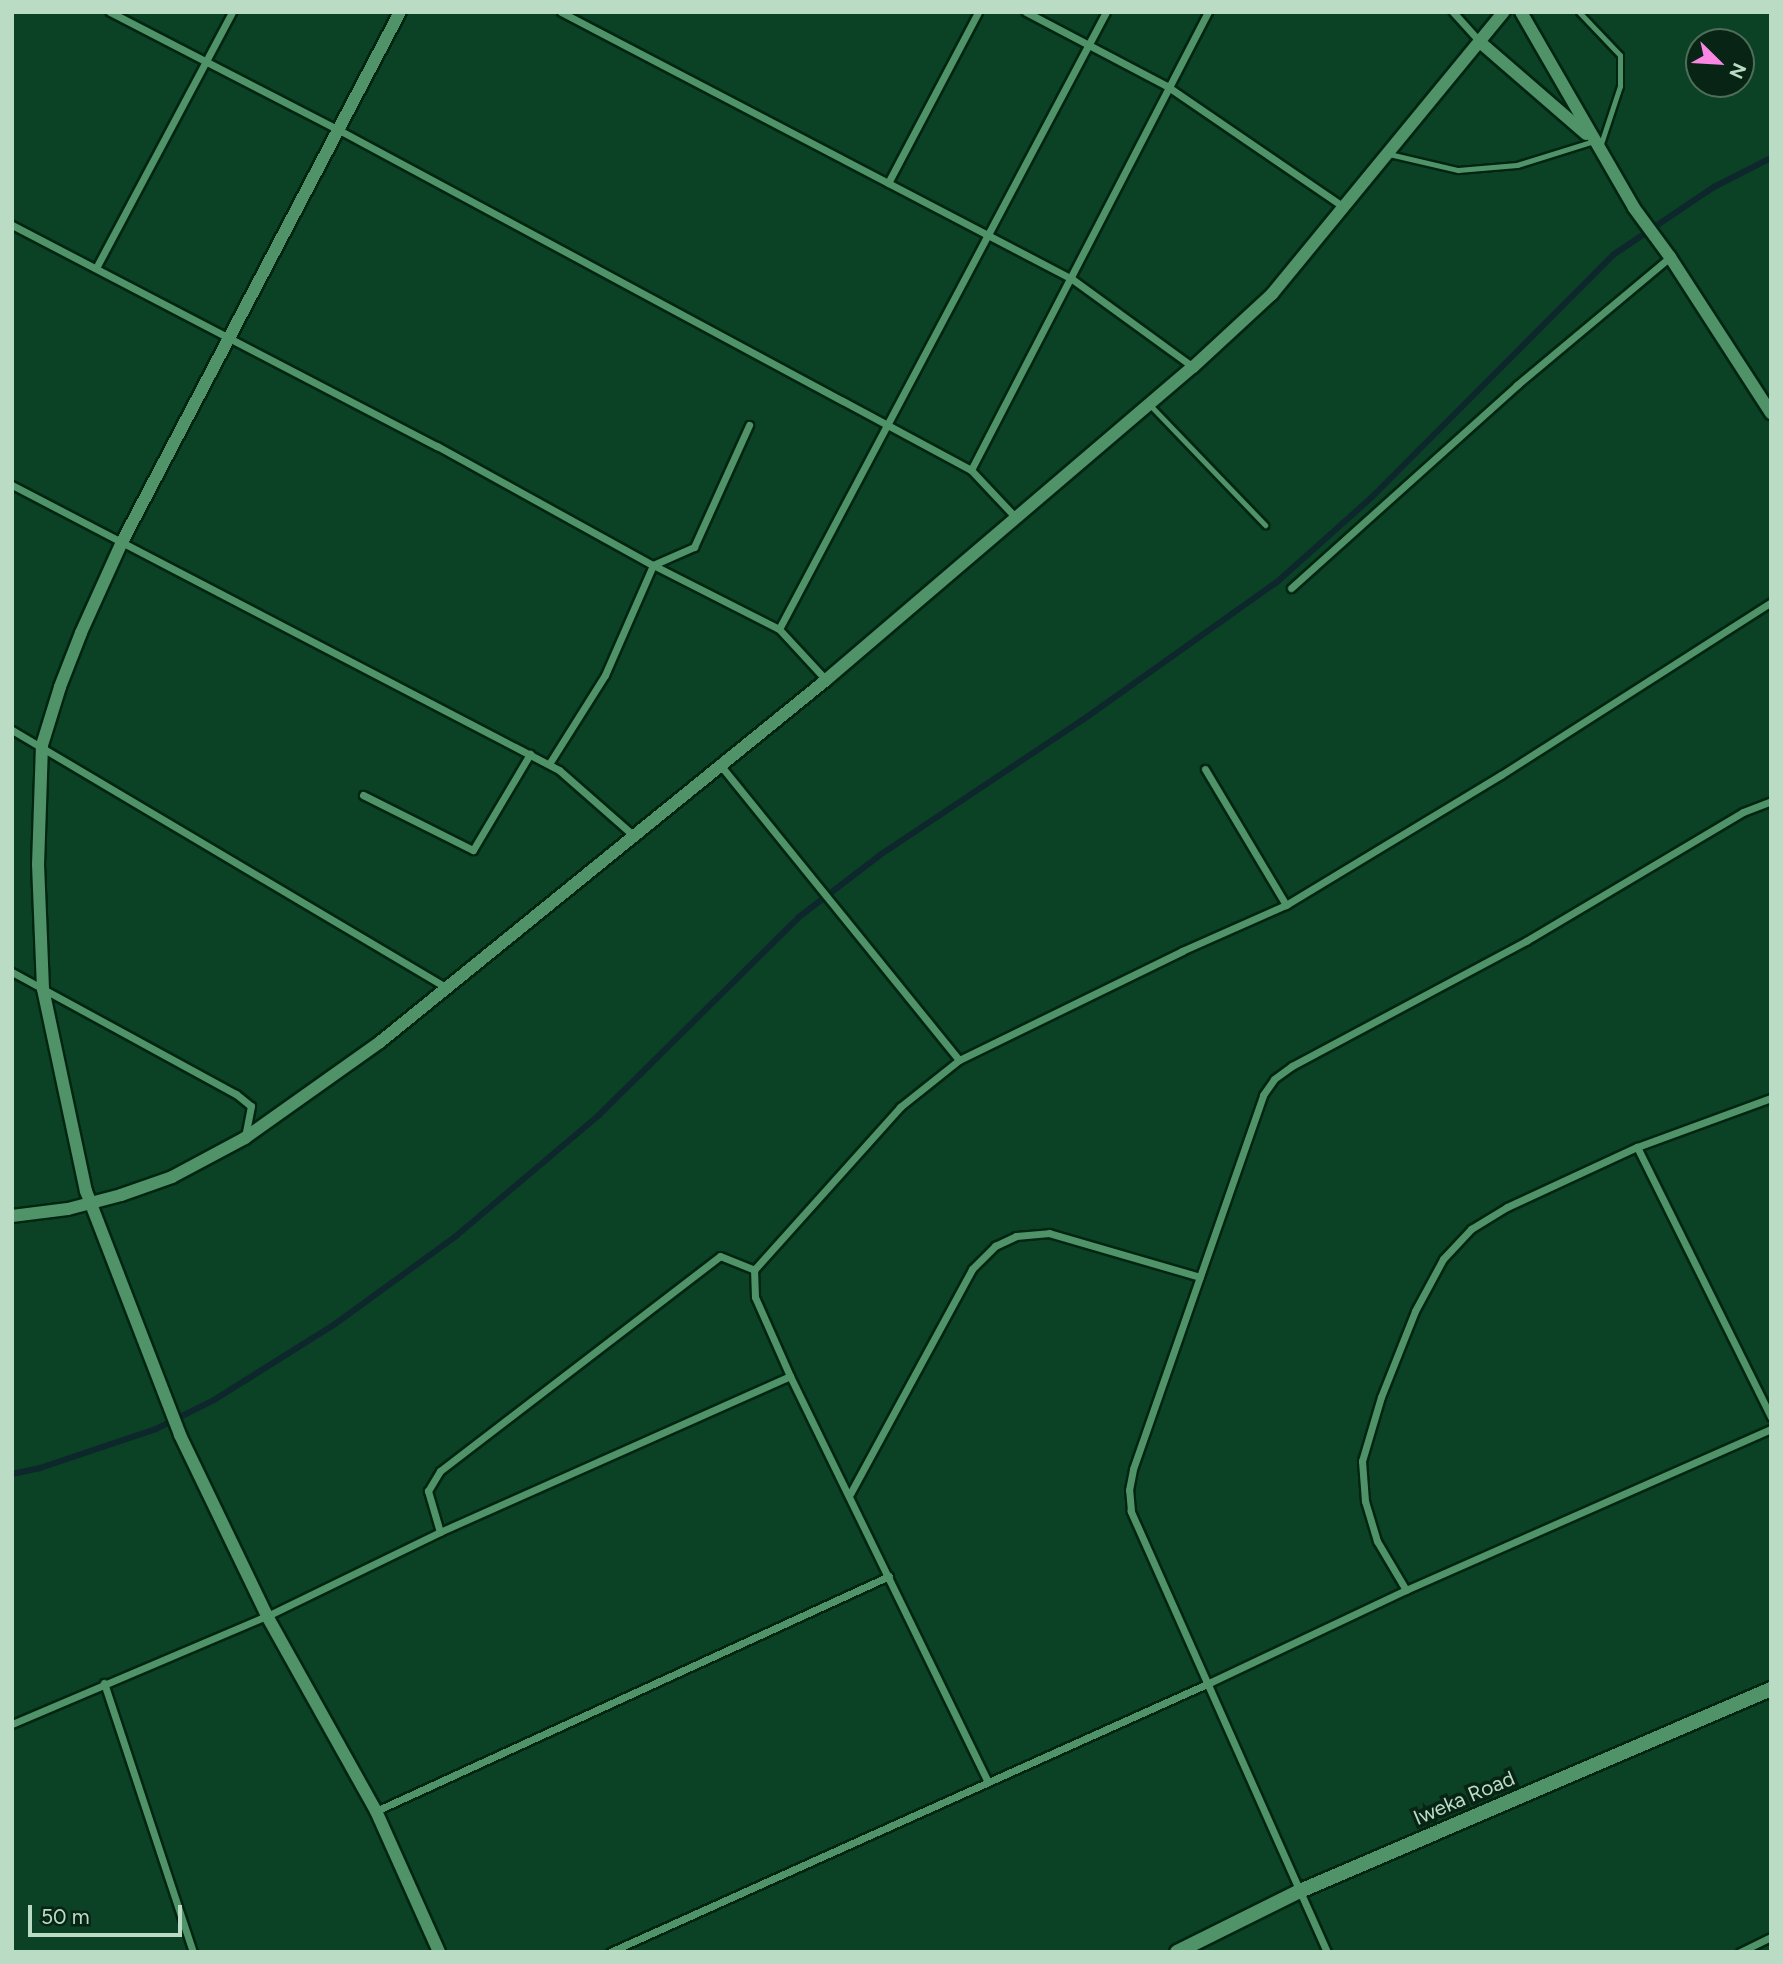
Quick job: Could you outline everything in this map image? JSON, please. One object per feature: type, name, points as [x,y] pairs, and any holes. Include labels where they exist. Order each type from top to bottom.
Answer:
[{"type":"main road","name":"Iweka Road","points":[[1177,1952],[1300,1891],[1771,1689]]},
{"type":"street","points":[[110,12],[338,130],[971,470],[1016,518]]},
{"type":"street","points":[[96,268],[232,12]]},
{"type":"street","points":[[400,12],[122,542],[60,687],[42,745],[38,864],[43,989],[86,1191],[180,1435],[267,1616],[376,1811],[439,1952]]},
{"type":"street","points":[[561,12],[1072,279],[1193,367]]},
{"type":"street","points":[[888,183],[978,12]]},
{"type":"street","points":[[1026,12],[1167,86],[1344,207]]},
{"type":"street","points":[[779,629],[1106,12]]},
{"type":"street","points":[[971,470],[1072,279],[1167,86],[1208,12]]},
{"type":"street","points":[[1453,12],[1481,43],[1597,146]]},
{"type":"street","points":[[12,1216],[92,1203],[172,1177],[245,1138],[380,1042],[447,988],[826,680],[1193,367],[1272,293],[1504,12]]},
{"type":"street","points":[[1521,12],[1634,208],[1666,252],[1771,414]]},
{"type":"street","points":[[12,225],[437,446],[653,565],[779,629],[826,680]]},
{"type":"street","points":[[1291,589],[1666,252]]},
{"type":"street","points":[[549,765],[605,675],[653,565],[694,547],[749,425]]},
{"type":"street","points":[[12,485],[559,770],[634,836]]},
{"type":"street","points":[[987,1780],[850,1494],[790,1376],[755,1297],[754,1270],[900,1107],[959,1060],[1182,951],[1286,905],[1501,775],[1771,602]]},
{"type":"street","points":[[12,730],[42,745],[447,988]]},
{"type":"street","points":[[363,795],[474,850],[530,754]]},
{"type":"street","points":[[721,766],[959,1060]]},
{"type":"street","points":[[1205,769],[1286,905]]},
{"type":"street","points":[[1327,1952],[1131,1511],[1129,1490],[1263,1095],[1274,1080],[1292,1066],[1526,941],[1743,812],[1771,801]]},
{"type":"street","points":[[12,972],[236,1094],[251,1106],[245,1138]]},
{"type":"street","points":[[1406,1590],[1377,1541],[1366,1501],[1362,1461],[1381,1397],[1415,1311],[1443,1259],[1471,1229],[1507,1207],[1637,1147],[1771,1098]]},
{"type":"street","points":[[1637,1147],[1771,1417]]},
{"type":"street","points":[[850,1494],[972,1269],[995,1247],[1016,1236],[1049,1233],[1200,1277]]},
{"type":"street","points":[[440,1532],[428,1491],[440,1471],[720,1256],[754,1270]]},
{"type":"street","points":[[12,1724],[267,1616],[440,1532],[790,1376]]},
{"type":"street","points":[[610,1952],[987,1780],[1209,1683],[1406,1590],[1771,1429]]},
{"type":"street","points":[[376,1811],[889,1576]]},
{"type":"street","points":[[104,1683],[193,1952]]},
{"type":"street","points":[[1740,1952],[1771,1937]]},
{"type":"lane","points":[[1388,154],[1458,170],[1517,164],[1597,146],[1620,86],[1620,55],[1579,12]]},
{"type":"lane","points":[[1149,404],[1265,525]]},
{"type":"waterway","points":[[12,1474],[40,1468],[156,1429],[214,1400],[335,1324],[456,1236],[599,1115],[799,917],[880,855],[1084,719],[1277,582],[1372,497],[1613,255],[1714,187],[1771,158]]}]
